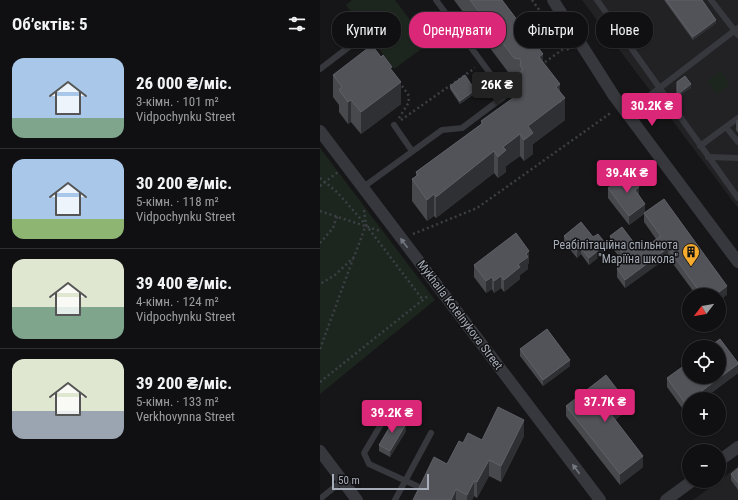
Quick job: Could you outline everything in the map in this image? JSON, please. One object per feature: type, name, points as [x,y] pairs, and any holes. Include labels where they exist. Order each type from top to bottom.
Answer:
[{"type":"street","points":[[553,0],[627,113],[738,262]]},
{"type":"street","name":"Mykhaila Kotelnykova Street","points":[[320,131],[600,500]]},
{"type":"street","points":[[726,456],[738,447]]},
{"type":"street","points":[[320,451],[356,500]]},
{"type":"street","points":[[666,500],[682,488]]},
{"type":"lane","points":[[436,0],[506,95]]},
{"type":"lane","points":[[597,0],[738,198]]},
{"type":"lane","points":[[627,113],[737,31],[711,0]]},
{"type":"lane","points":[[320,69],[348,48]]},
{"type":"lane","points":[[365,192],[412,151],[442,130],[462,128],[506,95],[517,83]]},
{"type":"lane","points":[[700,146],[738,118]]},
{"type":"lane","points":[[394,125],[412,151]]},
{"type":"lane","points":[[726,127],[738,142]]},
{"type":"lane","points":[[708,157],[738,158]]},
{"type":"lane","points":[[383,421],[364,453],[369,464],[417,486]]},
{"type":"lane","points":[[395,500],[431,433]]},
{"type":"lane","points":[[320,499],[342,481]]},
{"type":"path","points":[[537,67],[565,48]]},
{"type":"path","points":[[394,125],[483,62]]},
{"type":"path","points":[[394,125],[409,102],[408,94],[395,77]]},
{"type":"path","points":[[401,238],[477,208],[613,111]]},
{"type":"path","points":[[320,186],[340,171]]},
{"type":"path","points":[[320,178],[366,225],[423,300]]},
{"type":"path","points":[[320,349],[366,225],[363,200],[365,192]]},
{"type":"path","points":[[320,211],[366,225],[388,234]]},
{"type":"path","points":[[320,243],[333,228],[338,216]]},
{"type":"path","points":[[320,284],[335,275],[354,257]]},
{"type":"path","points":[[320,382],[432,293]]},
{"type":"shaded area","points":[[352,0],[395,0],[409,19],[409,48],[423,48],[394,69],[378,48],[401,48],[401,12],[351,12],[346,5]]},
{"type":"shaded area","points":[[582,0],[738,0],[738,208],[618,48],[653,48],[653,12],[596,12],[596,19]]},
{"type":"shaded area","points":[[721,71],[730,84],[717,94],[707,81]]},
{"type":"shaded area","points":[[320,148],[435,300],[320,394]]},
{"type":"shaded area","points":[[738,466],[738,500],[693,500],[709,488],[726,488],[726,475]]},
{"type":"building","points":[[470,0],[502,0],[514,16],[514,48],[538,48],[543,54],[539,57],[560,84],[556,87],[565,98],[528,126],[533,133],[524,140],[520,134],[503,147],[506,150],[498,157],[494,151],[436,197],[434,194],[427,200],[412,179],[418,175],[416,172],[483,123],[481,121],[520,93],[516,88],[522,83],[516,75],[523,70],[520,65],[520,59],[514,58],[506,47],[506,12],[479,12]]},
{"type":"building","points":[[666,0],[702,0],[716,20],[693,37]]},
{"type":"building","points":[[368,48],[374,48],[381,57],[383,55],[392,67],[390,68],[401,82],[361,112],[351,100],[348,102],[339,90],[342,87],[333,75]]},
{"type":"building","points":[[465,75],[475,90],[460,101],[450,86]]},
{"type":"building","points":[[685,76],[691,84],[677,95],[677,82]]},
{"type":"building","points":[[629,173],[639,187],[635,190],[645,204],[629,216],[608,188]]},
{"type":"building","points":[[664,199],[727,286],[724,288],[697,288],[668,248],[625,280],[617,268],[628,260],[610,236],[622,227],[640,251],[661,236],[644,213]]},
{"type":"building","points":[[581,222],[593,237],[598,234],[606,244],[589,258],[581,248],[577,251],[564,236]]},
{"type":"building","points":[[516,233],[529,251],[526,254],[528,257],[518,264],[520,267],[504,280],[501,276],[494,281],[492,277],[486,281],[474,265]]},
{"type":"building","points":[[547,329],[570,360],[543,380],[520,349]]},
{"type":"building","points":[[726,347],[738,363],[726,373]]},
{"type":"building","points":[[682,367],[682,384],[711,384],[700,392],[682,392],[682,399],[667,378]]},
{"type":"building","points":[[606,375],[626,401],[610,413],[643,456],[620,474],[566,406]]},
{"type":"building","points":[[498,407],[524,420],[501,466],[489,460],[477,482],[474,481],[467,495],[456,489],[451,500],[413,500],[434,457],[447,464],[459,441],[463,443],[468,433],[482,440]]},
{"type":"building","points":[[395,418],[406,424],[390,451],[379,445]]},
{"type":"building","points":[[738,468],[738,483],[731,474]]},
{"type":"place","name":"Реабілітаційна спільнота \"Маріїна школа\"","points":[[691,267]]}]
